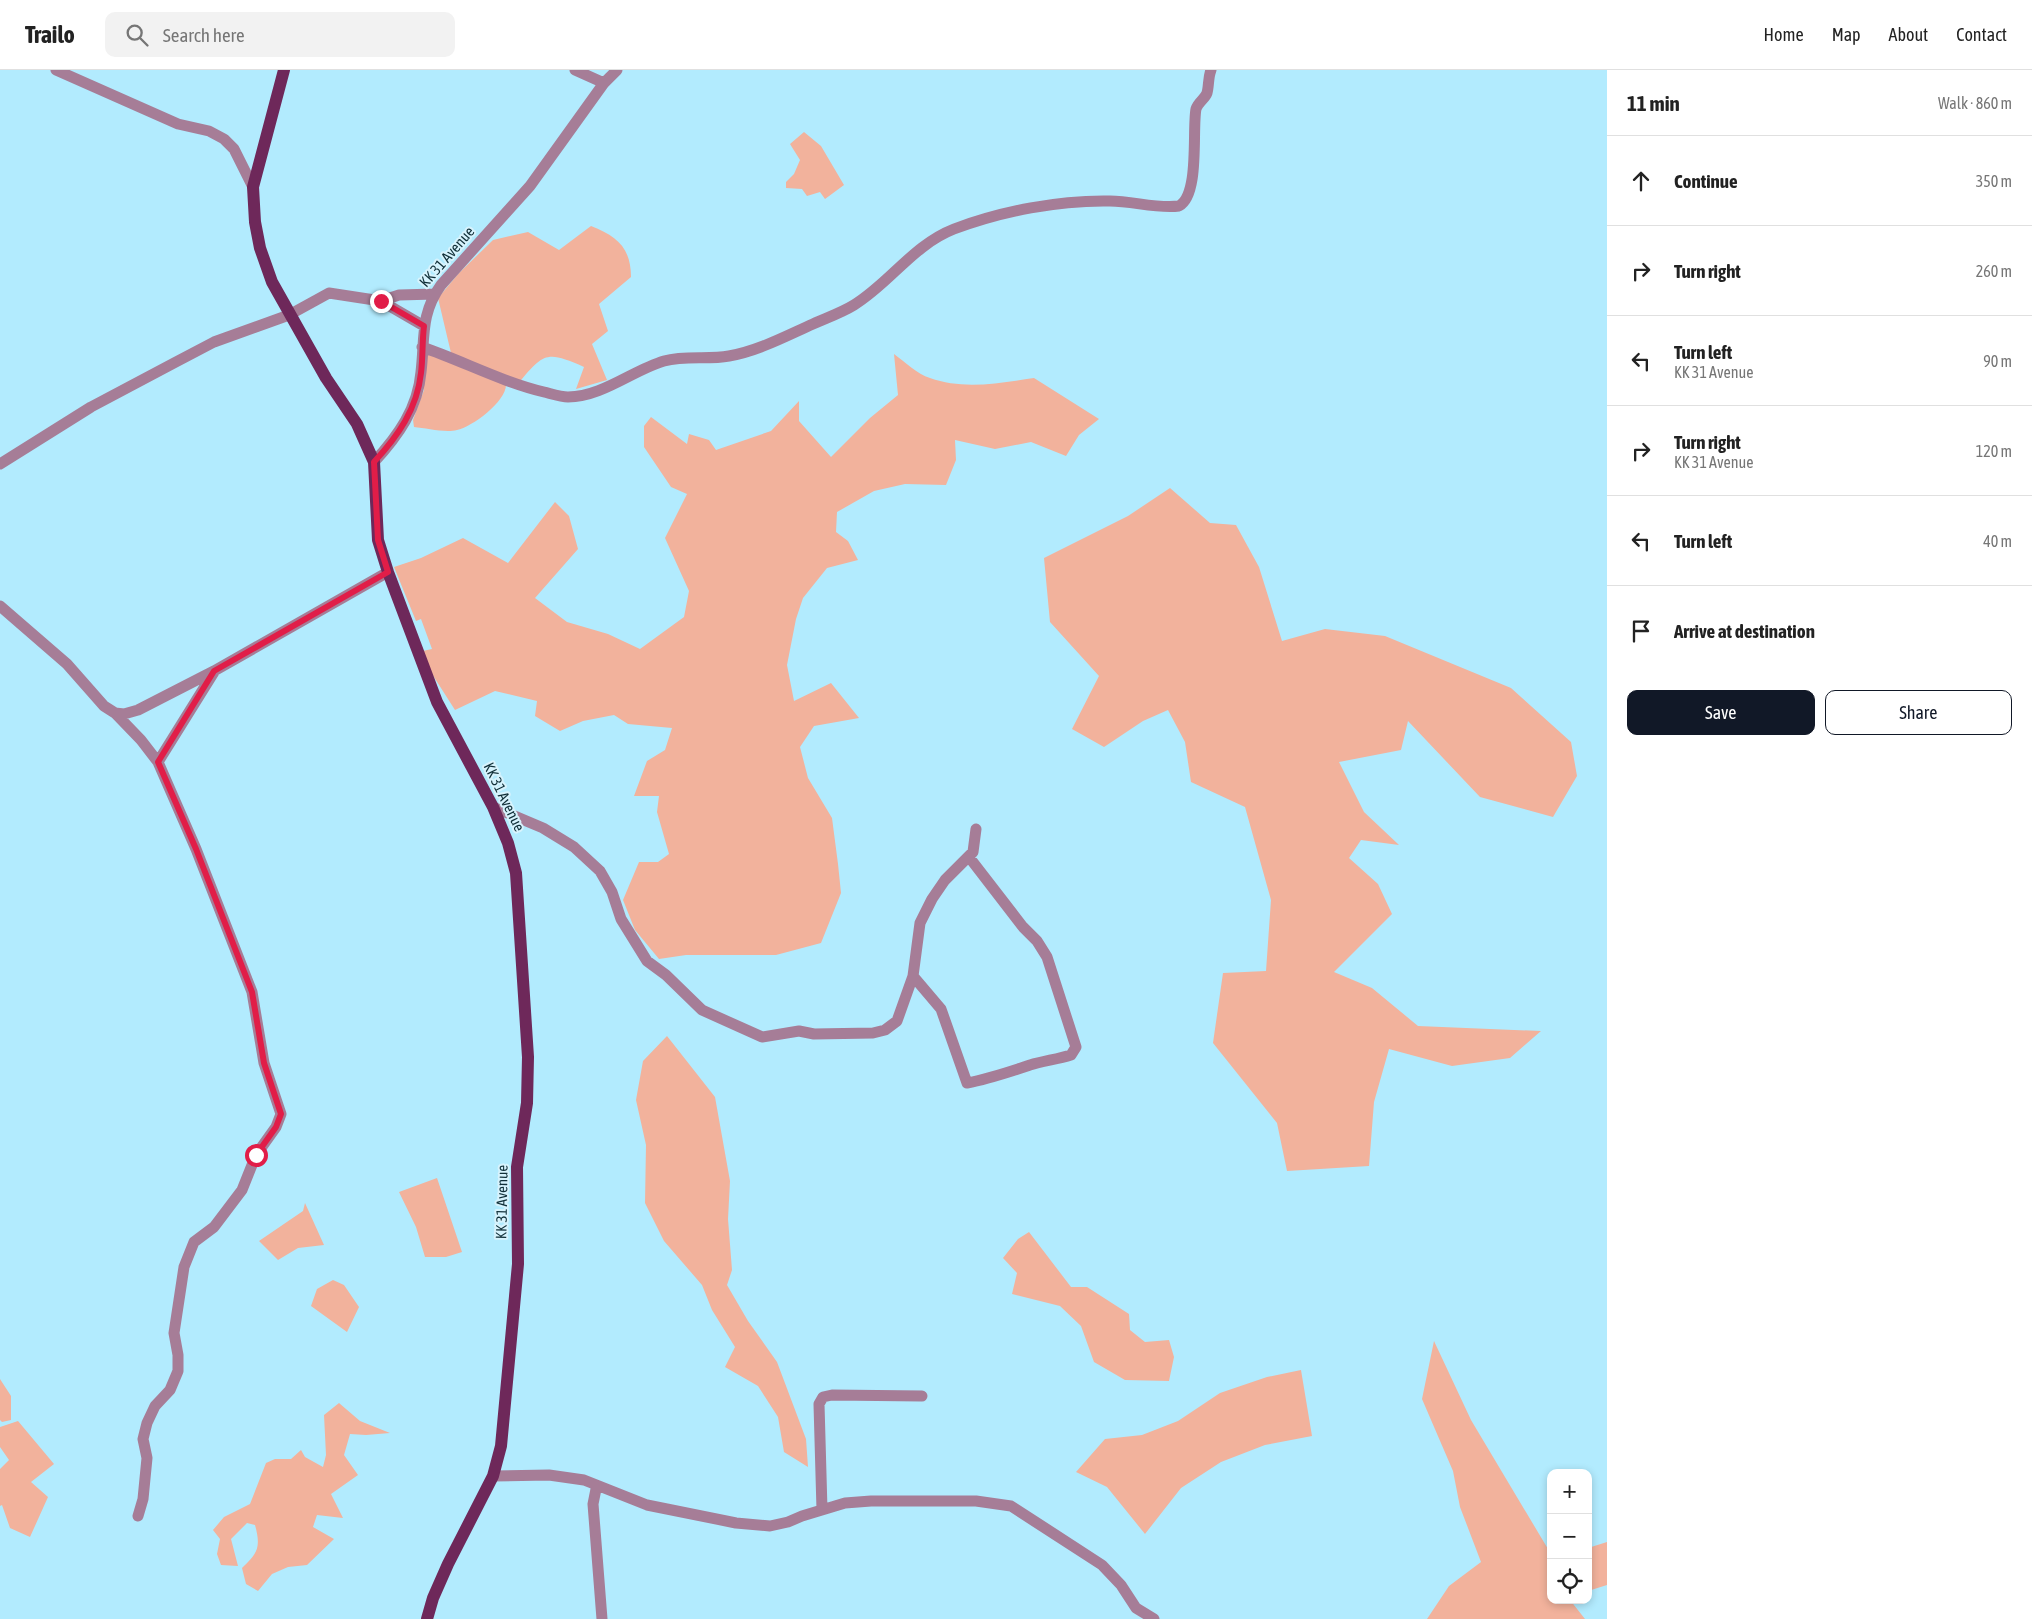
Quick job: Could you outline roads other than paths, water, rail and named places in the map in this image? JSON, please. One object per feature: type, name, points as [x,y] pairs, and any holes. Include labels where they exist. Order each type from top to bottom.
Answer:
[{"type":"main road","points":[[284,70],[253,187],[255,222],[260,248],[272,282],[289,315],[357,424],[374,462]]},
{"type":"main road","name":"KK 31 Avenue","points":[[374,462],[378,540],[388,572],[437,702],[493,807],[508,843],[516,873],[528,1057],[527,1103],[517,1167],[518,1264],[501,1446],[494,1476],[448,1564],[433,1598],[428,1619]]},
{"type":"street","points":[[56,70],[178,124],[209,131],[224,139],[234,149],[253,187]]},
{"type":"street","points":[[575,70],[604,83]]},
{"type":"street","name":"KK 31 Avenue","points":[[374,462],[390,445],[408,419],[421,373],[426,314],[435,294],[530,186],[604,83],[617,70]]},
{"type":"street","points":[[422,348],[526,388],[568,397],[579,395],[678,358],[727,357],[771,343],[853,305],[872,292],[904,260],[928,243],[951,230],[985,218],[1068,203],[1090,201],[1180,206],[1186,200],[1193,170],[1196,149],[1196,108],[1207,93],[1207,81],[1211,70]]},
{"type":"street","points":[[0,464],[91,407],[214,342],[289,315],[329,293],[381,301],[424,326]]},
{"type":"street","points":[[381,301],[399,295],[435,294]]},
{"type":"street","points":[[115,713],[124,714],[138,710],[214,671],[388,572]]},
{"type":"street","points":[[0,606],[67,664],[104,706],[115,713],[141,740],[158,762],[196,849],[220,913],[242,960],[252,992],[264,1063],[281,1114],[276,1127],[256,1155],[242,1190],[214,1227],[194,1242],[184,1267],[174,1333],[178,1356],[178,1371],[170,1390],[154,1406],[147,1422],[143,1439],[147,1458],[143,1498],[138,1516]]},
{"type":"street","points":[[158,762],[214,671]]},
{"type":"street","points":[[493,807],[543,828],[574,847],[600,871],[612,892],[621,919],[647,961],[666,975],[702,1010],[762,1037],[800,1032],[814,1034],[873,1033],[885,1030],[897,1021],[913,976],[920,923],[932,899],[945,880],[974,852],[976,829]]},
{"type":"street","points":[[913,976],[940,1009],[967,1083],[990,1079],[1031,1065],[1055,1060],[1071,1054],[1076,1046],[1047,957],[1037,941],[1023,927],[969,857]]},
{"type":"street","points":[[822,1510],[819,1404],[823,1397],[832,1395],[922,1396]]},
{"type":"street","points":[[494,1476],[549,1475],[584,1480],[647,1505],[736,1523],[770,1526],[845,1503],[882,1500],[976,1501],[1012,1506],[1102,1565],[1116,1579],[1136,1608],[1154,1619]]},
{"type":"street","points":[[596,1488],[593,1504],[602,1619]]}]
